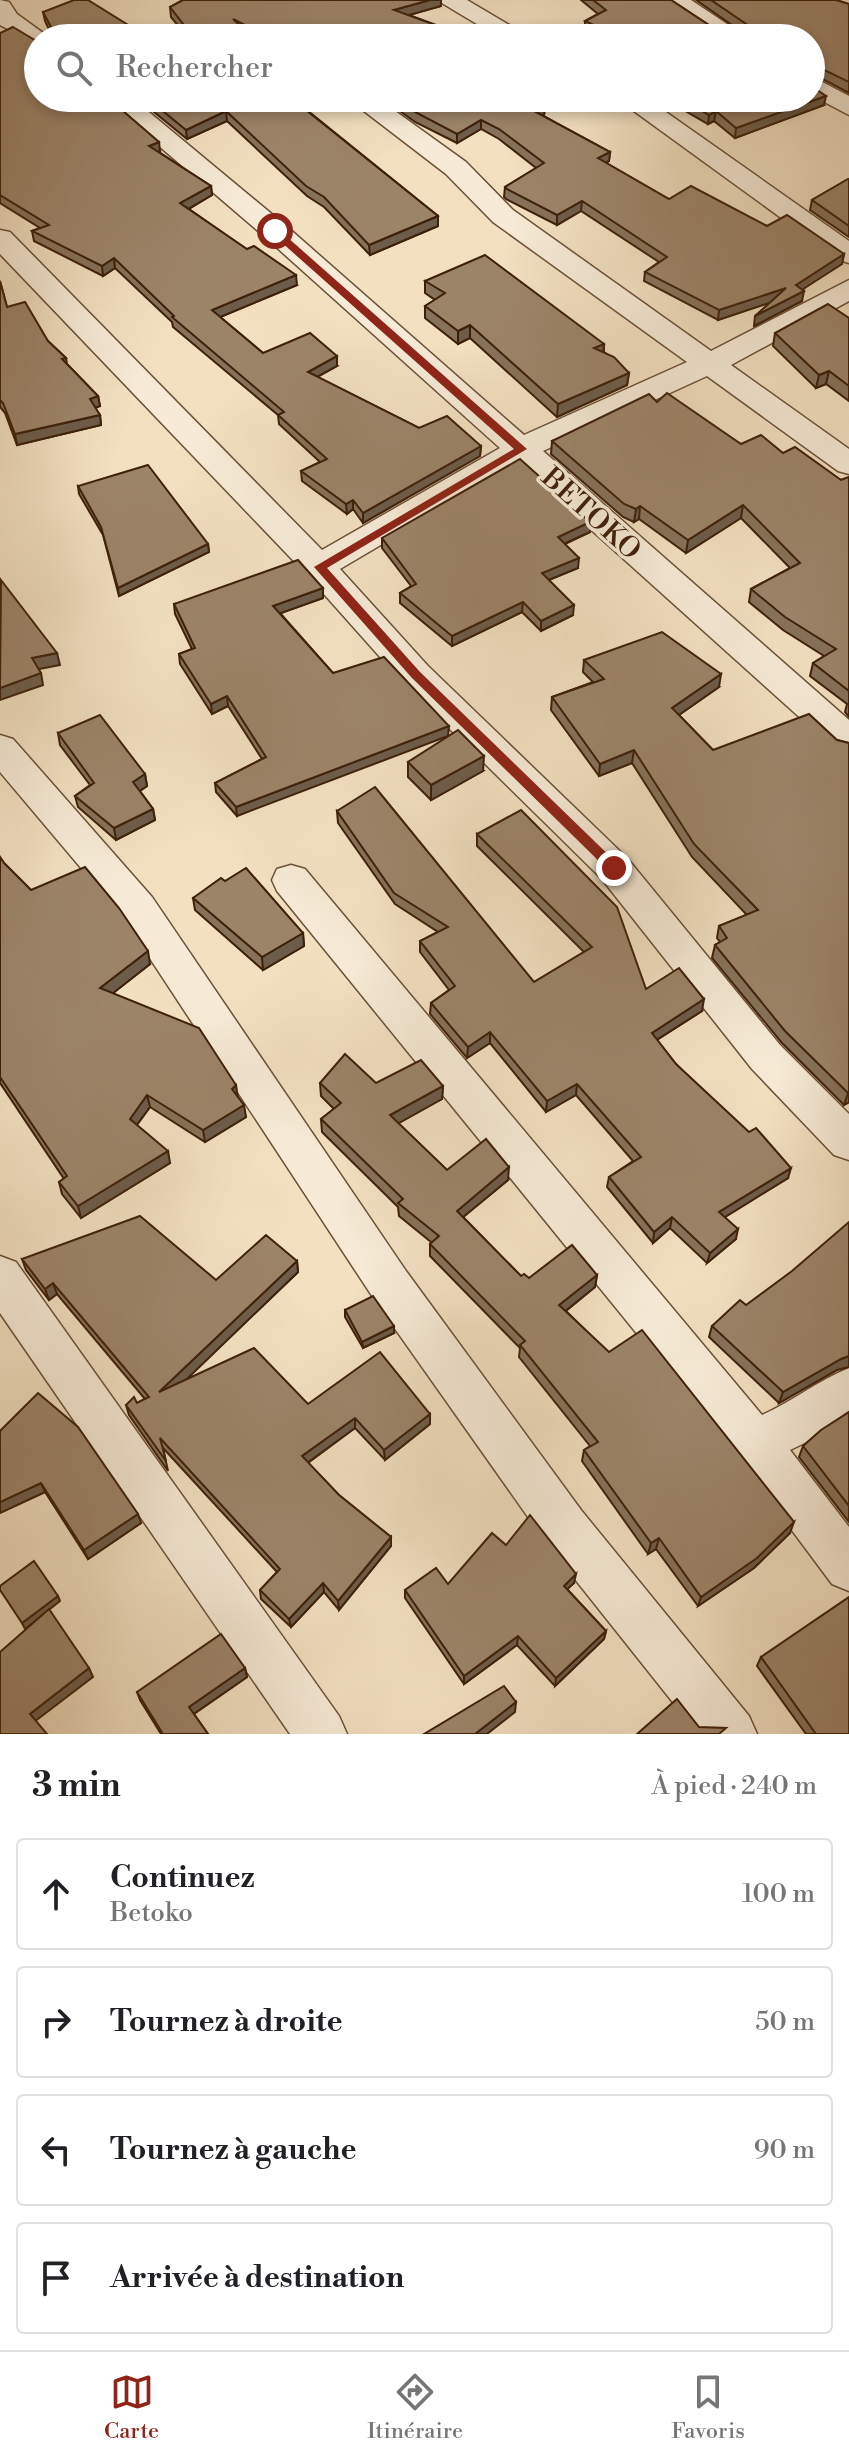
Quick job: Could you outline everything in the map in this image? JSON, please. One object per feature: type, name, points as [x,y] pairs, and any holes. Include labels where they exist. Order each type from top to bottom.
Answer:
[{"type":"street","points":[[449,0],[493,24]]},
{"type":"street","points":[[674,0],[713,24]]},
{"type":"street","points":[[838,0],[849,5]]},
{"type":"street","points":[[0,7],[8,19],[24,29]]},
{"type":"street","points":[[825,92],[849,107]]},
{"type":"street","name":"BETOKO","points":[[133,112],[275,231],[849,741]]},
{"type":"street","points":[[379,112],[456,168],[503,216],[849,464]]},
{"type":"street","points":[[649,112],[849,254]]},
{"type":"street","points":[[0,238],[319,567],[416,675],[614,868],[766,1057],[849,1142]]},
{"type":"street","points":[[319,567],[521,449],[709,364],[849,289]]},
{"type":"street","points":[[0,748],[138,908],[390,1285],[564,1527],[731,1734]]},
{"type":"street","points":[[291,880],[755,1442],[849,1567]]},
{"type":"street","points":[[0,1276],[321,1734]]},
{"type":"street","points":[[755,1442],[814,1415],[849,1390]]},
{"type":"building","points":[[74,0],[88,0],[127,24],[49,24],[43,12]]},
{"type":"building","points":[[183,0],[430,0],[394,10],[432,24],[243,24],[233,19],[238,24],[183,24],[170,7]]},
{"type":"building","points":[[593,0],[671,0],[707,24],[591,24],[585,21],[606,10]]},
{"type":"building","points":[[711,0],[836,0],[849,4],[849,82],[825,70],[825,24],[746,24]]},
{"type":"building","points":[[13,27],[24,34],[24,112],[124,112],[159,142],[149,146],[211,186],[180,203],[247,249],[254,246],[296,275],[212,310],[263,353],[310,333],[337,356],[308,372],[419,428],[447,416],[481,446],[363,513],[353,500],[346,504],[301,471],[327,459],[278,415],[284,412],[172,317],[114,258],[102,266],[32,231],[49,225],[0,195],[0,33]]},
{"type":"building","points":[[164,112],[224,112],[186,130]]},
{"type":"building","points":[[227,112],[308,112],[438,216],[369,245],[324,197],[306,186]]},
{"type":"building","points":[[415,112],[536,112],[610,152],[598,158],[669,199],[691,186],[767,226],[787,215],[844,254],[796,285],[804,291],[755,316],[786,288],[719,310],[645,272],[667,257],[582,201],[557,215],[507,189],[505,187],[544,163],[499,129],[481,120],[457,134]]},
{"type":"building","points":[[717,112],[781,112],[736,128]]},
{"type":"building","points":[[849,179],[849,226],[812,200]]},
{"type":"building","points":[[485,255],[604,344],[594,348],[614,357],[629,373],[558,404],[470,325],[458,331],[425,306],[445,293],[425,281]]},
{"type":"building","points":[[0,281],[7,307],[25,302],[48,341],[98,396],[90,399],[100,415],[15,434],[0,400]]},
{"type":"building","points":[[828,304],[849,318],[849,386],[829,371],[819,375],[775,333]]},
{"type":"building","points":[[667,393],[741,444],[761,435],[783,453],[795,447],[841,480],[849,477],[849,691],[813,663],[836,649],[785,617],[751,589],[800,563],[743,505],[688,540],[640,506],[636,509],[624,504],[552,441],[649,394],[657,402]]},
{"type":"building","points":[[520,459],[590,522],[558,537],[579,558],[542,573],[574,605],[541,621],[523,602],[452,636],[400,593],[416,584],[382,538]]},
{"type":"building","points":[[148,465],[208,544],[118,588],[101,527],[78,486]]},
{"type":"building","points":[[298,560],[323,588],[273,606],[333,673],[384,657],[449,726],[236,807],[215,783],[266,757],[227,696],[211,704],[179,654],[195,648],[174,604]]},
{"type":"building","points":[[1,580],[57,653],[32,658],[41,673],[0,688]]},
{"type":"building","points":[[662,632],[721,674],[672,708],[713,750],[809,714],[837,740],[849,743],[849,1093],[785,1031],[715,945],[727,938],[719,926],[758,910],[694,844],[634,750],[600,764],[552,697],[604,679],[584,660]]},
{"type":"building","points":[[100,715],[145,774],[133,782],[153,809],[114,828],[75,796],[94,783],[58,733]]},
{"type":"building","points":[[458,730],[484,756],[431,785],[408,762]]},
{"type":"building","points":[[375,787],[534,982],[592,947],[477,834],[521,810],[617,907],[646,989],[679,968],[704,999],[652,1033],[676,1064],[749,1132],[756,1128],[791,1168],[719,1212],[738,1229],[710,1253],[672,1217],[654,1232],[609,1177],[641,1157],[577,1084],[547,1101],[490,1032],[468,1047],[431,1003],[455,986],[420,941],[448,927],[394,893],[337,811]]},
{"type":"building","points":[[0,857],[31,890],[85,867],[119,908],[148,951],[100,988],[199,1028],[236,1085],[232,1089],[244,1105],[203,1130],[147,1095],[130,1119],[168,1151],[78,1206],[59,1182],[67,1176],[0,1077]]},
{"type":"building","points":[[246,868],[303,933],[262,957],[193,898],[221,878],[225,881]]},
{"type":"building","points":[[345,1054],[376,1083],[421,1060],[443,1086],[390,1115],[447,1170],[486,1139],[509,1167],[457,1211],[521,1276],[524,1274],[529,1278],[572,1245],[597,1275],[559,1305],[609,1352],[642,1330],[794,1522],[757,1558],[701,1597],[659,1538],[651,1543],[584,1450],[598,1442],[520,1345],[525,1341],[430,1244],[439,1236],[398,1203],[403,1199],[321,1119],[341,1103],[320,1083]]},
{"type":"building","points":[[140,1216],[216,1280],[266,1235],[297,1261],[159,1392],[254,1348],[308,1404],[380,1352],[430,1414],[384,1450],[355,1418],[302,1456],[339,1495],[391,1537],[338,1601],[323,1583],[289,1619],[260,1590],[280,1569],[160,1438],[166,1461],[126,1405],[134,1397],[137,1403],[149,1397],[53,1283],[45,1289],[22,1259]]},
{"type":"building","points":[[849,1222],[849,1356],[783,1392],[712,1326],[740,1300],[746,1305],[792,1271]]},
{"type":"building","points":[[373,1296],[394,1326],[362,1342],[345,1310]]},
{"type":"building","points":[[38,1393],[78,1427],[138,1514],[84,1550],[41,1483],[0,1502],[0,1431]]},
{"type":"building","points":[[849,1412],[849,1506],[803,1446]]},
{"type":"building","points":[[530,1515],[576,1574],[564,1586],[606,1631],[556,1678],[518,1636],[464,1676],[405,1590],[436,1568],[448,1584],[492,1533],[506,1545]]},
{"type":"building","points":[[34,1561],[58,1596],[22,1623],[0,1586]]},
{"type":"building","points":[[849,1597],[849,1734],[816,1734],[761,1657]]},
{"type":"building","points":[[49,1609],[89,1668],[30,1714],[47,1734],[0,1734],[0,1652]]},
{"type":"building","points":[[221,1634],[245,1668],[189,1707],[208,1734],[163,1734],[137,1692]]},
{"type":"building","points":[[504,1686],[516,1702],[475,1734],[424,1734]]},
{"type":"building","points":[[677,1699],[699,1727],[726,1728],[719,1734],[637,1734]]},
{"type":"route","points":[[275,231],[521,449],[319,567],[416,675],[614,868]]}]
